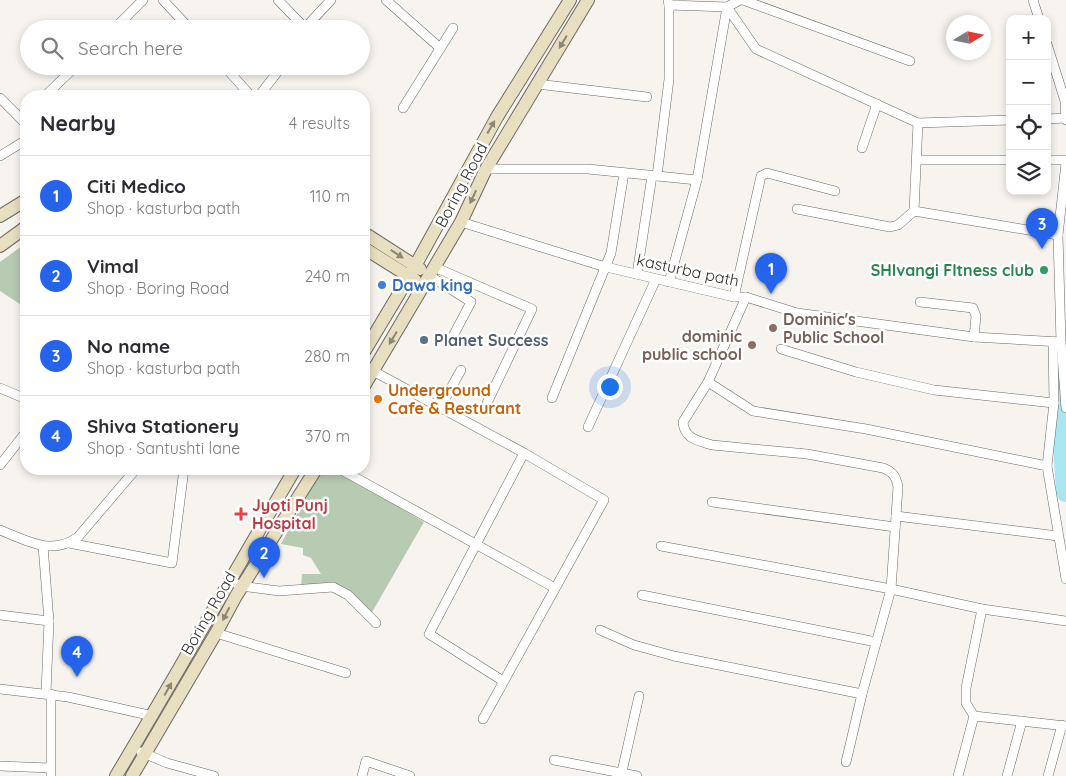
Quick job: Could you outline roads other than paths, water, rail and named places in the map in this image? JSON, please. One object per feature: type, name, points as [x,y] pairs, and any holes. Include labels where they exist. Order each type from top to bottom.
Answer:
[{"type":"street","points":[[123,20],[143,0]]},
{"type":"street","points":[[163,0],[182,20]]},
{"type":"street","points":[[278,0],[297,20]]},
{"type":"street","points":[[312,20],[331,0]]},
{"type":"street","points":[[386,0],[440,48]]},
{"type":"street","points":[[370,342],[412,271],[497,117],[570,0]]},
{"type":"street","name":"Boring Road","points":[[370,376],[461,222],[486,169],[588,0]]},
{"type":"street","points":[[637,274],[670,79],[669,2],[728,7],[741,0],[910,61]]},
{"type":"street","points":[[1033,0],[1038,15]]},
{"type":"street","points":[[728,7],[756,49],[918,123],[1006,120]]},
{"type":"street","points":[[669,282],[697,180],[728,7]]},
{"type":"street","points":[[403,108],[453,28]]},
{"type":"street","points":[[1051,57],[1065,101],[1066,119],[1051,118]]},
{"type":"street","points":[[51,90],[67,75]]},
{"type":"street","points":[[232,75],[246,90]]},
{"type":"street","points":[[264,90],[275,75]]},
{"type":"street","points":[[537,84],[648,97]]},
{"type":"street","points":[[0,98],[20,115]]},
{"type":"street","points":[[862,148],[877,104]]},
{"type":"street","points":[[797,209],[890,227],[898,225],[914,210],[918,123]]},
{"type":"street","points":[[0,156],[20,144]]},
{"type":"street","points":[[917,160],[1006,160]]},
{"type":"street","points":[[1051,160],[1066,161],[1064,201],[1058,235],[1057,342],[1054,403],[1047,466],[1066,579]]},
{"type":"street","points":[[486,169],[588,169],[697,180]]},
{"type":"street","points":[[552,398],[613,246],[624,173]]},
{"type":"street","points":[[734,297],[761,176],[767,173],[835,191]]},
{"type":"street","points":[[0,216],[20,204]]},
{"type":"street","points":[[914,210],[1058,235]]},
{"type":"street","name":"kasturba path","points":[[461,222],[606,267],[734,297],[746,297],[798,313],[974,336],[1057,342]]},
{"type":"street","points":[[0,246],[20,231]]},
{"type":"street","points":[[370,238],[412,271]]},
{"type":"street","points":[[370,251],[412,271],[532,309],[486,403]]},
{"type":"street","points":[[429,276],[471,302],[452,338]]},
{"type":"street","points":[[588,426],[656,279]]},
{"type":"street","points":[[746,297],[708,382],[683,422],[688,436],[699,442],[807,454],[890,471],[894,474],[898,487],[891,590],[862,694],[846,762]]},
{"type":"street","points":[[920,302],[973,308],[976,316],[974,336]]},
{"type":"street","points":[[1057,342],[1065,368],[1066,408]]},
{"type":"street","points":[[781,349],[856,372],[934,390],[1054,403]]},
{"type":"street","points":[[441,406],[461,370]]},
{"type":"street","points":[[373,371],[441,406],[604,500],[483,719]]},
{"type":"street","points":[[708,382],[753,411],[866,429],[1047,466]]},
{"type":"street","points":[[0,388],[20,396]]},
{"type":"street","points":[[0,466],[20,440]]},
{"type":"street","points":[[503,681],[429,634],[524,453]]},
{"type":"street","points":[[70,543],[131,475]]},
{"type":"street","points":[[0,530],[43,546],[70,543],[172,563],[183,475]]},
{"type":"street","points":[[116,776],[153,716],[290,475]]},
{"type":"street","name":"Boring Road","points":[[132,776],[216,634],[241,586],[312,475]]},
{"type":"street","points":[[351,475],[555,588]]},
{"type":"street","points":[[712,502],[895,527]]},
{"type":"street","points":[[896,516],[1058,536]]},
{"type":"street","points":[[0,766],[51,772],[48,694],[49,621],[43,546]]},
{"type":"street","points":[[661,546],[982,609],[1066,622]]},
{"type":"street","points":[[229,580],[241,586],[287,592],[327,586],[333,587],[348,595],[376,623]]},
{"type":"street","points":[[642,595],[876,642]]},
{"type":"street","points":[[958,776],[974,716],[966,703],[966,688],[982,609]]},
{"type":"street","points":[[0,615],[49,621]]},
{"type":"street","points":[[600,630],[634,644],[674,656],[862,694]]},
{"type":"street","points":[[216,634],[346,673]]},
{"type":"street","points":[[0,689],[48,694],[153,716]]},
{"type":"street","points":[[622,775],[639,696]]},
{"type":"street","points":[[974,716],[1064,726],[1048,776]]},
{"type":"street","points":[[1007,776],[1022,721]]},
{"type":"street","points":[[132,750],[145,753],[167,763],[214,776]]},
{"type":"street","points":[[554,760],[622,775],[637,776]]},
{"type":"street","points":[[362,776],[366,761],[410,776]]},
{"type":"waterway","points":[[1059,375],[1066,492]]},
{"type":"place","name":"No name","points":[[1042,249]]},
{"type":"place","name":"SHIvangi FItness club","points":[[1044,270]]},
{"type":"place","name":"Dawa king","points":[[382,285]]},
{"type":"place","name":"Citi Medico","points":[[771,294]]},
{"type":"place","name":"Dominic's Public School","points":[[773,328]]},
{"type":"place","name":"Planet Success","points":[[424,340]]},
{"type":"place","name":"dominic public school","points":[[752,345]]},
{"type":"place","name":"Underground Cafe & Resturant","points":[[378,399]]},
{"type":"place","name":"Jyoti Punj Hospital","points":[[241,514]]},
{"type":"place","name":"Vimal","points":[[264,578]]},
{"type":"place","name":"Shiva Stationery","points":[[77,677]]}]
